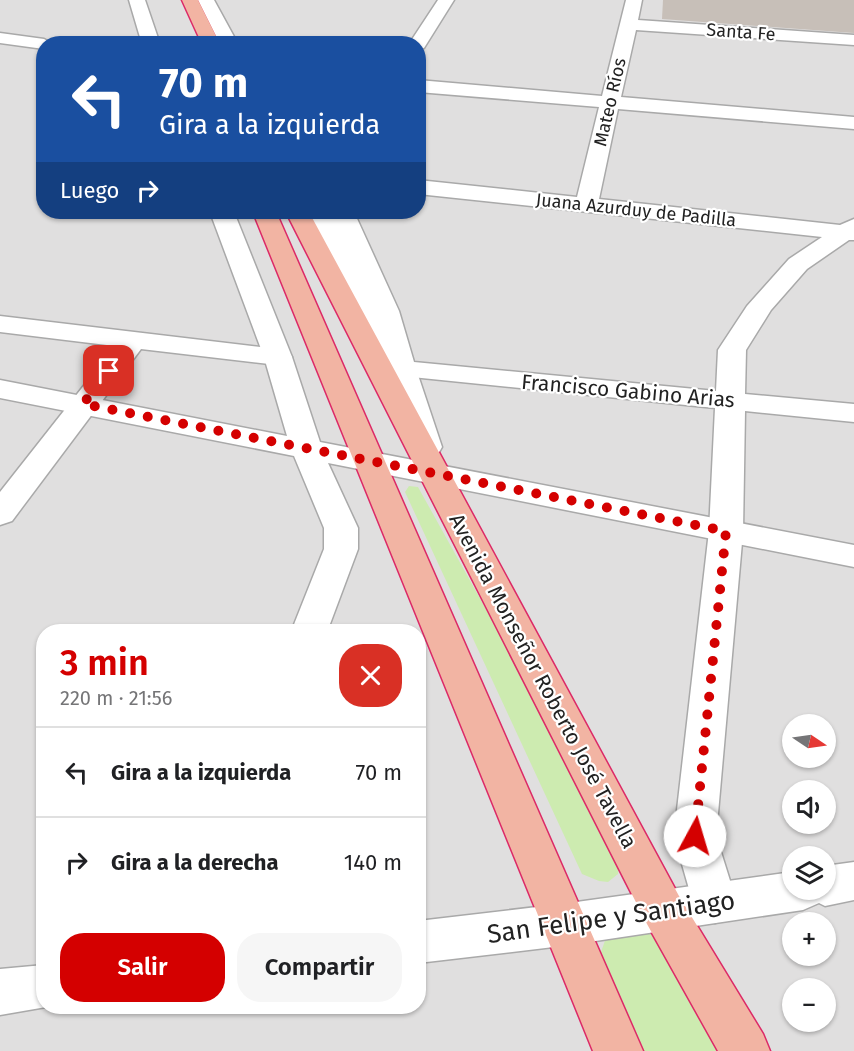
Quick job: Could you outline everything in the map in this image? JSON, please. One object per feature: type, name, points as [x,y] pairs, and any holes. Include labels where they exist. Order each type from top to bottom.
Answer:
[{"type":"highway","points":[[190,0],[207,36]]},
{"type":"highway","points":[[267,219],[371,463],[562,925],[618,1051]]},
{"type":"highway","name":"Avenida Monseñor Roberto José Tavella","points":[[301,219],[663,910],[745,1051]]},
{"type":"street","points":[[137,0],[148,36]]},
{"type":"street","points":[[206,0],[225,36]]},
{"type":"street","points":[[423,36],[446,0]]},
{"type":"street","name":"Mateo Ríos","points":[[586,205],[634,0]]},
{"type":"street","name":"Santa Fe","points":[[628,24],[854,40]]},
{"type":"street","points":[[0,38],[36,43]]},
{"type":"street","points":[[426,87],[854,123]]},
{"type":"street","name":"Juana Azurduy de Padilla","points":[[426,188],[851,231]]},
{"type":"street","points":[[225,219],[278,357],[307,450],[341,528],[341,549],[312,624]]},
{"type":"street","points":[[323,219],[402,369]]},
{"type":"street","points":[[345,219],[386,311],[435,474]]},
{"type":"street","points":[[715,903],[695,836],[726,531],[732,350],[760,306],[798,264],[851,231]]},
{"type":"street","points":[[0,324],[278,357]]},
{"type":"street","points":[[0,514],[135,339]]},
{"type":"street","name":"Francisco Gabino Arias","points":[[402,369],[854,413]]},
{"type":"street","points":[[0,389],[371,463],[854,555]]},
{"type":"street","points":[[836,884],[854,881]]},
{"type":"street","name":"San Felipe y Santiago","points":[[426,941],[562,925],[782,893]]},
{"type":"street","points":[[0,992],[36,988]]},
{"type":"shaded area","points":[[0,0],[854,0],[854,1051],[0,1051]]},
{"type":"green space","points":[[409,486],[418,487],[621,852],[618,874],[608,882],[582,874],[405,492]]},
{"type":"green space","points":[[656,924],[729,1051],[642,1051],[603,967],[601,952],[608,932]]},
{"type":"building","points":[[663,0],[854,0],[854,33],[662,19]]},
{"type":"route","points":[[109,371],[83,404],[371,463],[726,531],[695,836]]}]
